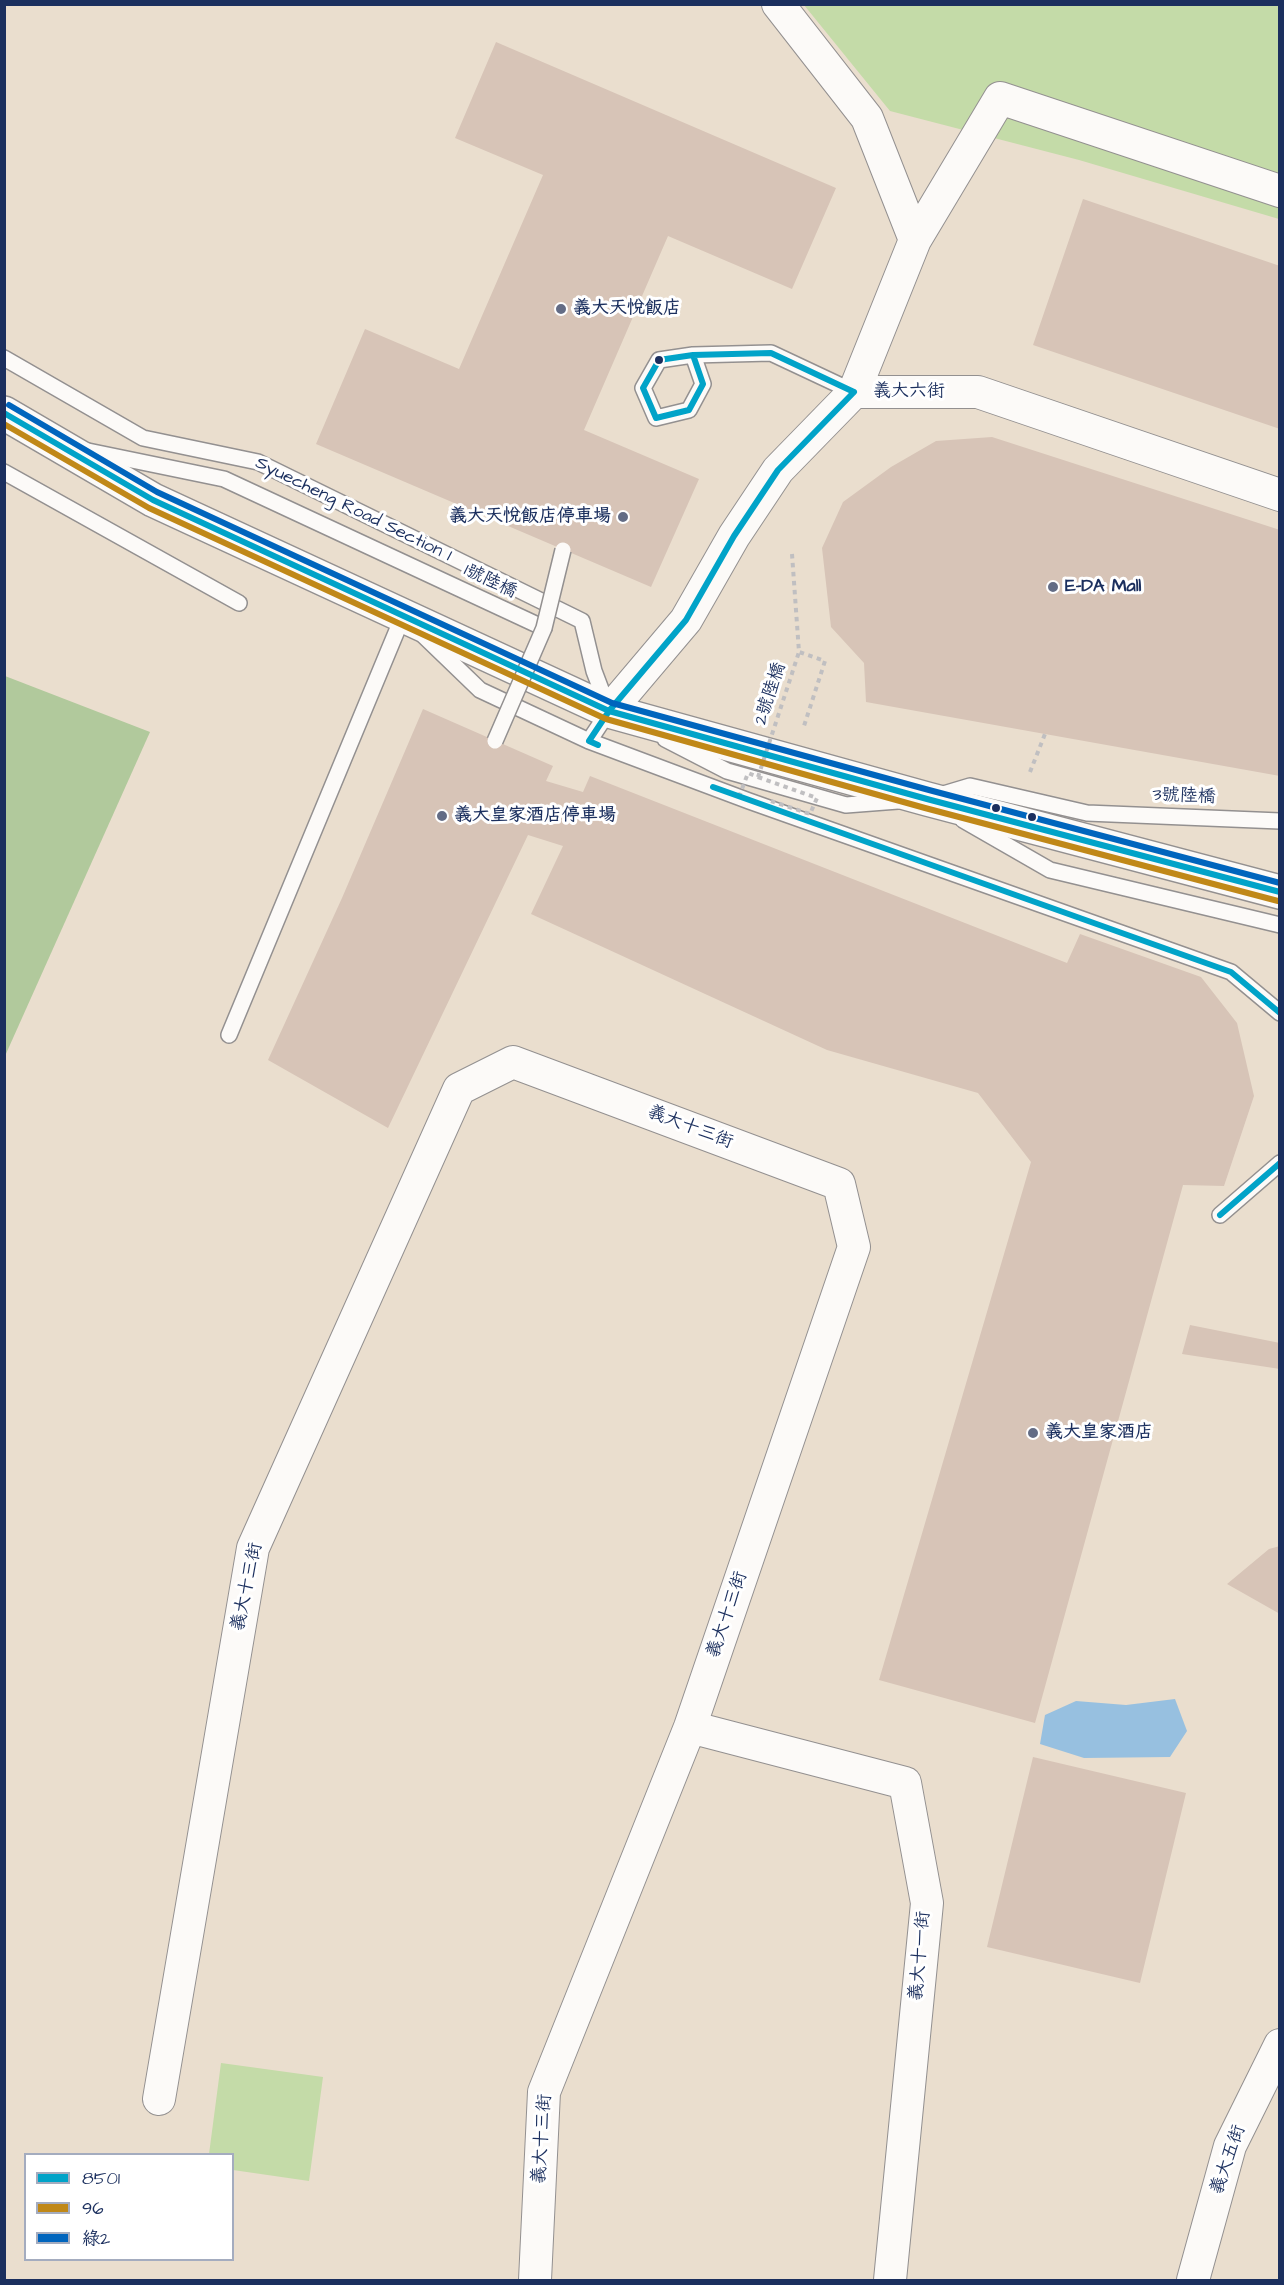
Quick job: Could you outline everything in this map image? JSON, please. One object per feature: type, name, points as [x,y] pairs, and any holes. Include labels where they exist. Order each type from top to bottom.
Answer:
[{"type":"main road","points":[[4,413],[153,500],[609,711],[927,799],[1076,824],[1280,892]]},
{"type":"street","points":[[778,4],[867,117],[915,240]]},
{"type":"street","points":[[854,392],[915,240],[1000,98],[1280,191]]},
{"type":"street","name":"義大六街","points":[[609,711],[686,620],[734,536],[778,470],[854,392],[978,392],[1280,495]]},
{"type":"street","name":"義大十三街","points":[[159,2099],[253,1548],[459,1089],[513,1062],[839,1184],[854,1246],[690,1727],[544,2092],[535,2280]]},
{"type":"street","name":"義大十一街","points":[[690,1727],[905,1783],[927,1903],[890,2280]]},
{"type":"street","name":"義大五街","points":[[1193,2280],[1230,2146],[1280,2045]]},
{"type":"lane","points":[[693,355],[703,384],[689,410],[656,418],[643,388],[659,360],[693,355],[771,353],[854,392]]},
{"type":"lane","name":"Syuecheng Road Section 1","points":[[4,358],[143,438],[258,462],[582,621],[594,671],[609,711]]},
{"type":"lane","name":"1號陸橋","points":[[59,445],[224,479],[544,628]]},
{"type":"lane","points":[[4,472],[239,603]]},
{"type":"lane","points":[[495,741],[544,628],[563,549]]},
{"type":"lane","points":[[229,1035],[403,616],[480,690],[589,741],[739,797],[1231,972],[1280,1013]]},
{"type":"lane","points":[[589,741],[609,711]]},
{"type":"lane","name":"3號陸橋","points":[[927,799],[970,786],[1042,801],[1076,824],[1280,820]]},
{"type":"lane","points":[[927,799],[1050,870],[1280,925]]},
{"type":"lane","points":[[1042,801],[1076,824]]},
{"type":"lane","points":[[1220,1215],[1280,1163]]},
{"type":"path","points":[[792,554],[799,652],[825,661],[804,726]]},
{"type":"path","name":"2號陸橋","points":[[758,777],[799,652]]},
{"type":"path","points":[[1029,774],[1045,734]]},
{"type":"path","points":[[739,797],[748,773],[817,798],[810,814],[771,801]]},
{"type":"green space","points":[[804,5],[1279,5],[1279,219],[1079,160],[890,111]]},
{"type":"green space","points":[[5,676],[150,732],[5,1056]]},
{"type":"green space","points":[[221,2063],[323,2077],[309,2181],[234,2170],[234,2153],[209,2153]]},
{"type":"water","points":[[1175,1699],[1187,1731],[1170,1757],[1084,1758],[1040,1744],[1045,1715],[1076,1701],[1126,1705]]},
{"type":"building","name":"義大天悅飯店","points":[[496,42],[836,188],[792,289],[668,236],[584,430],[699,479],[651,587],[316,444],[365,329],[459,369],[543,175],[455,138]]},
{"type":"building","points":[[1083,199],[1280,266],[1280,429],[1033,345]]},
{"type":"building","name":"E-DA Mall","points":[[992,437],[1280,530],[1280,776],[866,702],[864,663],[831,627],[822,548],[843,502],[891,467],[936,441]]},
{"type":"building","name":"義大皇家酒店","points":[[423,709],[553,766],[546,781],[583,792],[590,776],[1067,963],[1080,934],[1201,977],[1237,1023],[1254,1096],[1224,1186],[1183,1185],[1035,1723],[879,1680],[1031,1162],[978,1093],[827,1050],[531,914],[563,846],[528,835],[388,1128],[268,1060],[342,898]]},
{"type":"building","points":[[1190,1325],[1280,1343],[1280,1369],[1182,1354]]},
{"type":"building","points":[[1280,1546],[1280,1614],[1227,1584],[1269,1549]]},
{"type":"building","points":[[1033,1757],[1186,1793],[1140,1983],[987,1947]]},
{"type":"transit line","name":"8501","points":[[693,355],[771,353],[854,392]]},
{"type":"transit line","name":"8501","points":[[693,355],[703,384],[689,410],[656,418],[643,388],[659,360],[693,355]]},
{"type":"transit line","name":"8501","points":[[598,745],[589,741],[609,711],[686,620],[734,536],[778,470],[854,392]]},
{"type":"transit line","name":"綠2","points":[[9,405],[157,492],[612,703],[1280,883]]},
{"type":"transit line","name":"8501","points":[[4,413],[153,500],[609,711],[927,799],[1280,892]]},
{"type":"transit line","name":"96","points":[[4,424],[149,508],[606,719],[925,808],[1278,901]]},
{"type":"transit line","name":"8501","points":[[713,787],[1231,972],[1280,1013]]},
{"type":"transit line","name":"8501","points":[[1220,1215],[1280,1163]]},
{"type":"place","name":"義大天悅飯店","points":[[561,309]]},
{"type":"place","name":"義大天悅飯店停車場","points":[[623,517]]},
{"type":"place","name":"E-DA Mall","points":[[1053,587]]},
{"type":"place","name":"義大皇家酒店停車場","points":[[442,816]]},
{"type":"place","name":"義大皇家酒店","points":[[1033,1433]]}]
